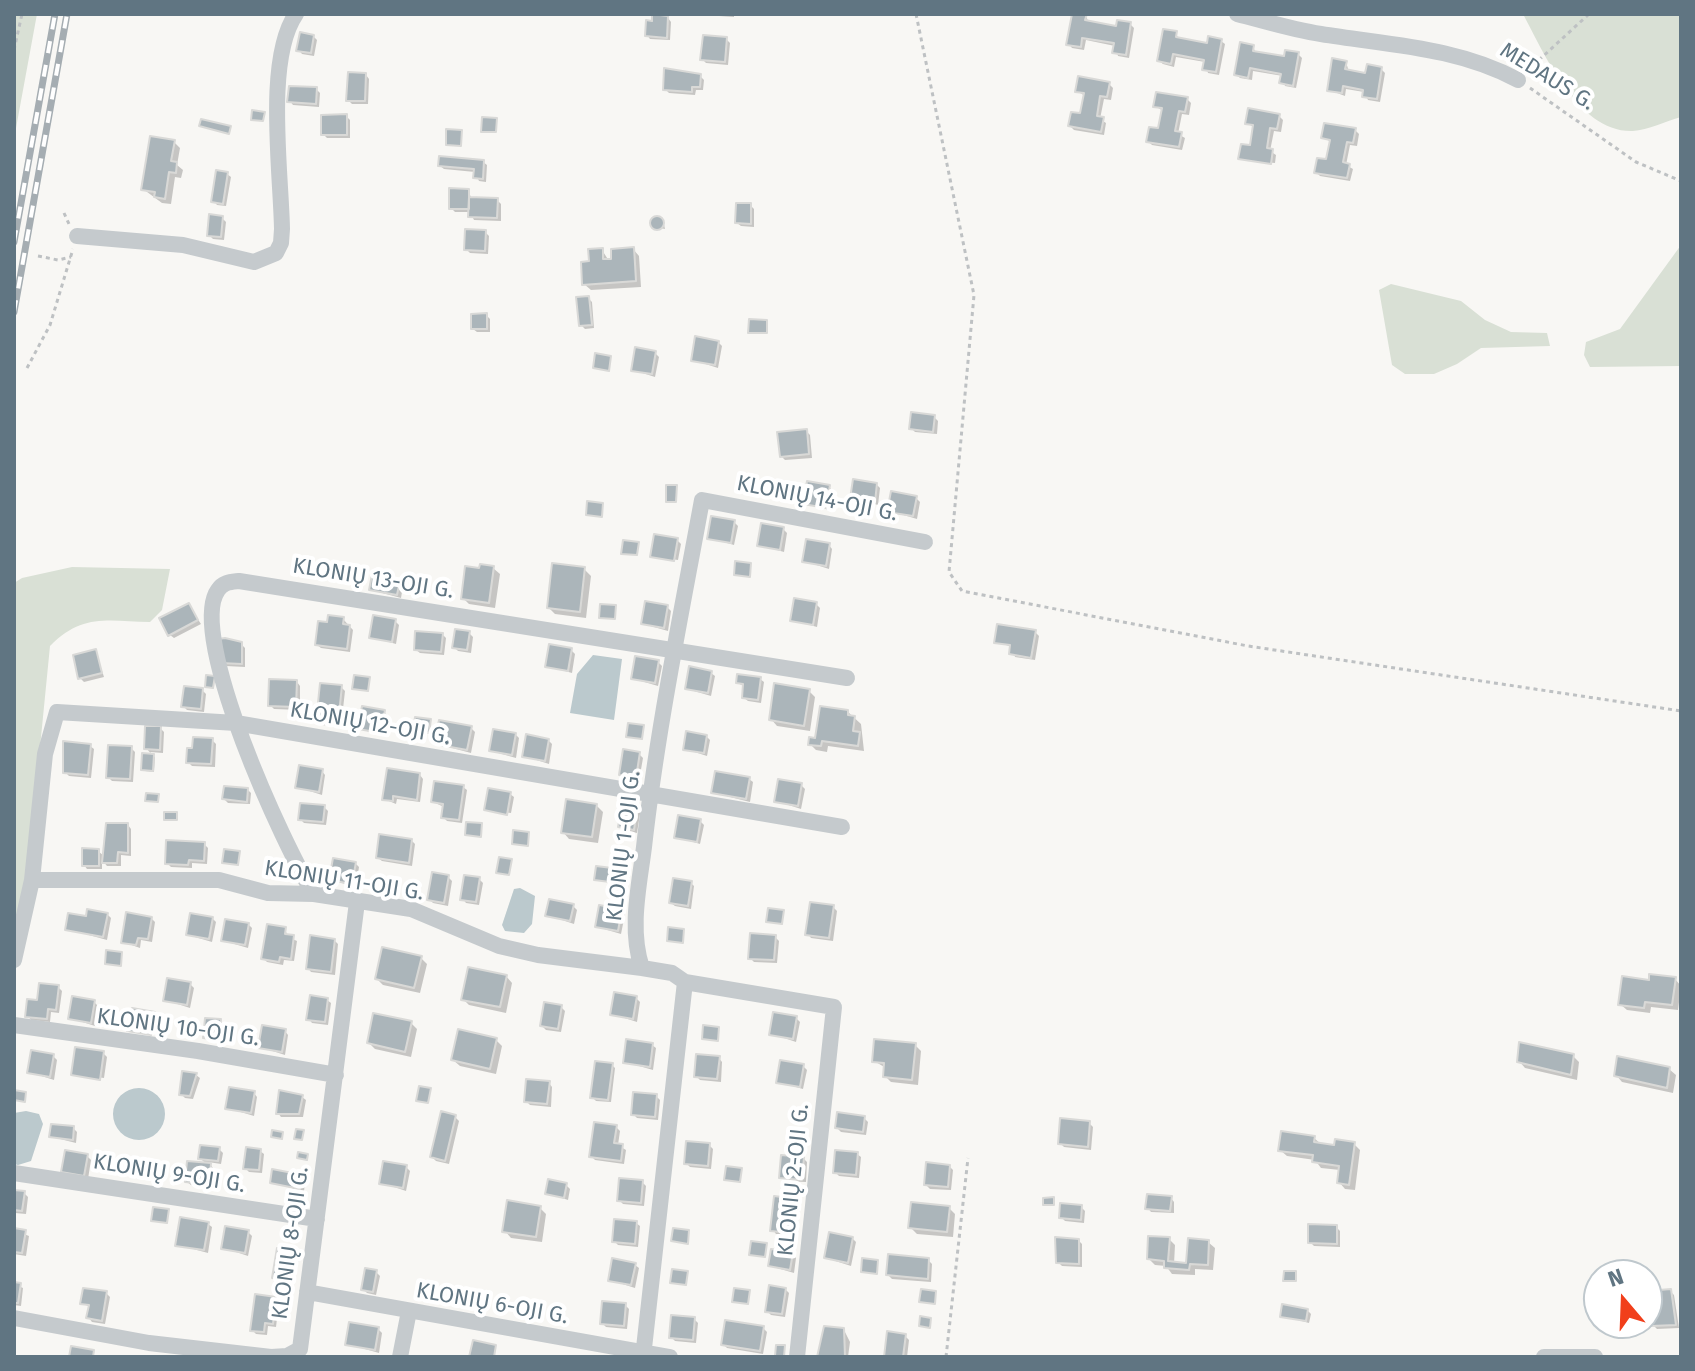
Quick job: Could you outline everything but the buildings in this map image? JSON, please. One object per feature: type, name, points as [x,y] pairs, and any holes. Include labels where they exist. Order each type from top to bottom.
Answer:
[{"type":"street","points":[[77,236],[183,245],[254,262],[276,253],[281,243],[282,229],[278,67],[285,30],[296,14]]},
{"type":"street","name":"MEDAUS G.","points":[[1237,14],[1317,34],[1442,52],[1488,63],[1518,80]]},
{"type":"street","name":"KLONIŲ 14-OJI G.","points":[[702,500],[925,542]]},
{"type":"street","name":"KLONIŲ 1-OJI G.","points":[[642,968],[635,943],[636,914],[650,793],[702,500]]},
{"type":"street","name":"KLONIŲ 13-OJI G.","points":[[314,894],[297,868],[236,723],[212,643],[210,621],[216,591],[224,583],[239,581],[675,648],[847,678]]},
{"type":"street","name":"KLONIŲ 12-OJI G.","points":[[32,880],[45,754],[57,712],[236,723],[842,827]]},
{"type":"street","points":[[14,960],[32,880]]},
{"type":"street","name":"KLONIŲ 11-OJI G.","points":[[32,880],[219,880],[268,893],[314,894],[411,909],[499,946],[538,955],[642,968]]},
{"type":"street","name":"KLONIŲ 8-OJI G.","points":[[14,1318],[149,1343],[287,1356],[300,1349],[357,902]]},
{"type":"street","points":[[642,968],[672,973],[685,982],[643,1355]]},
{"type":"street","name":"KLONIŲ 2-OJI G.","points":[[685,982],[834,1007],[797,1357]]},
{"type":"street","name":"KLONIŲ 10-OJI G.","points":[[14,1025],[198,1051],[336,1075]]},
{"type":"street","name":"KLONIŲ 9-OJI G.","points":[[14,1173],[317,1219]]},
{"type":"street","name":"KLONIŲ 6-OJI G.","points":[[307,1292],[643,1355],[670,1357]]},
{"type":"street","points":[[400,1357],[409,1311]]},
{"type":"street","points":[[1544,1357],[1595,1357]]},
{"type":"path","points":[[14,50],[22,14]]},
{"type":"path","points":[[916,14],[974,295],[949,572],[962,591],[978,597],[1248,646],[1681,711]]},
{"type":"path","points":[[1518,80],[1589,14]]},
{"type":"path","name":"MEDAUS G.","points":[[1518,80],[1636,162],[1681,181]]},
{"type":"path","points":[[27,368],[50,325],[77,236],[64,213]]},
{"type":"path","points":[[38,256],[58,260],[71,257]]},
{"type":"path","points":[[946,1357],[968,1158]]},
{"type":"shaded area","points":[[14,14],[37,14],[14,139]]},
{"type":"shaded area","points":[[1523,14],[1681,14],[1681,117],[1633,131],[1613,128],[1596,119],[1565,88]]},
{"type":"shaded area","points":[[1681,245],[1681,366],[1590,367],[1584,355],[1586,342],[1620,329]]},
{"type":"shaded area","points":[[1391,284],[1461,301],[1485,320],[1511,332],[1547,333],[1550,346],[1481,348],[1434,374],[1405,374],[1392,365],[1379,290]]},
{"type":"shaded area","points":[[72,567],[170,569],[162,610],[150,622],[96,621],[73,628],[50,646],[27,879],[14,939],[14,583],[22,578]]},
{"type":"shaded area","points":[[593,655],[622,659],[614,720],[570,713],[577,674]]},
{"type":"shaded area","points":[[520,888],[535,896],[532,924],[524,933],[505,931],[502,925],[514,889]]},
{"type":"shaded area","points":[[139,1088],[157,1096],[165,1114],[157,1132],[139,1140],[121,1132],[113,1114],[121,1096]]},
{"type":"shaded area","points":[[26,1111],[39,1114],[43,1124],[31,1161],[18,1165],[14,1164],[14,1113]]},
{"type":"railway","points":[[14,242],[55,14]]},
{"type":"railway","points":[[14,312],[67,14]]}]
